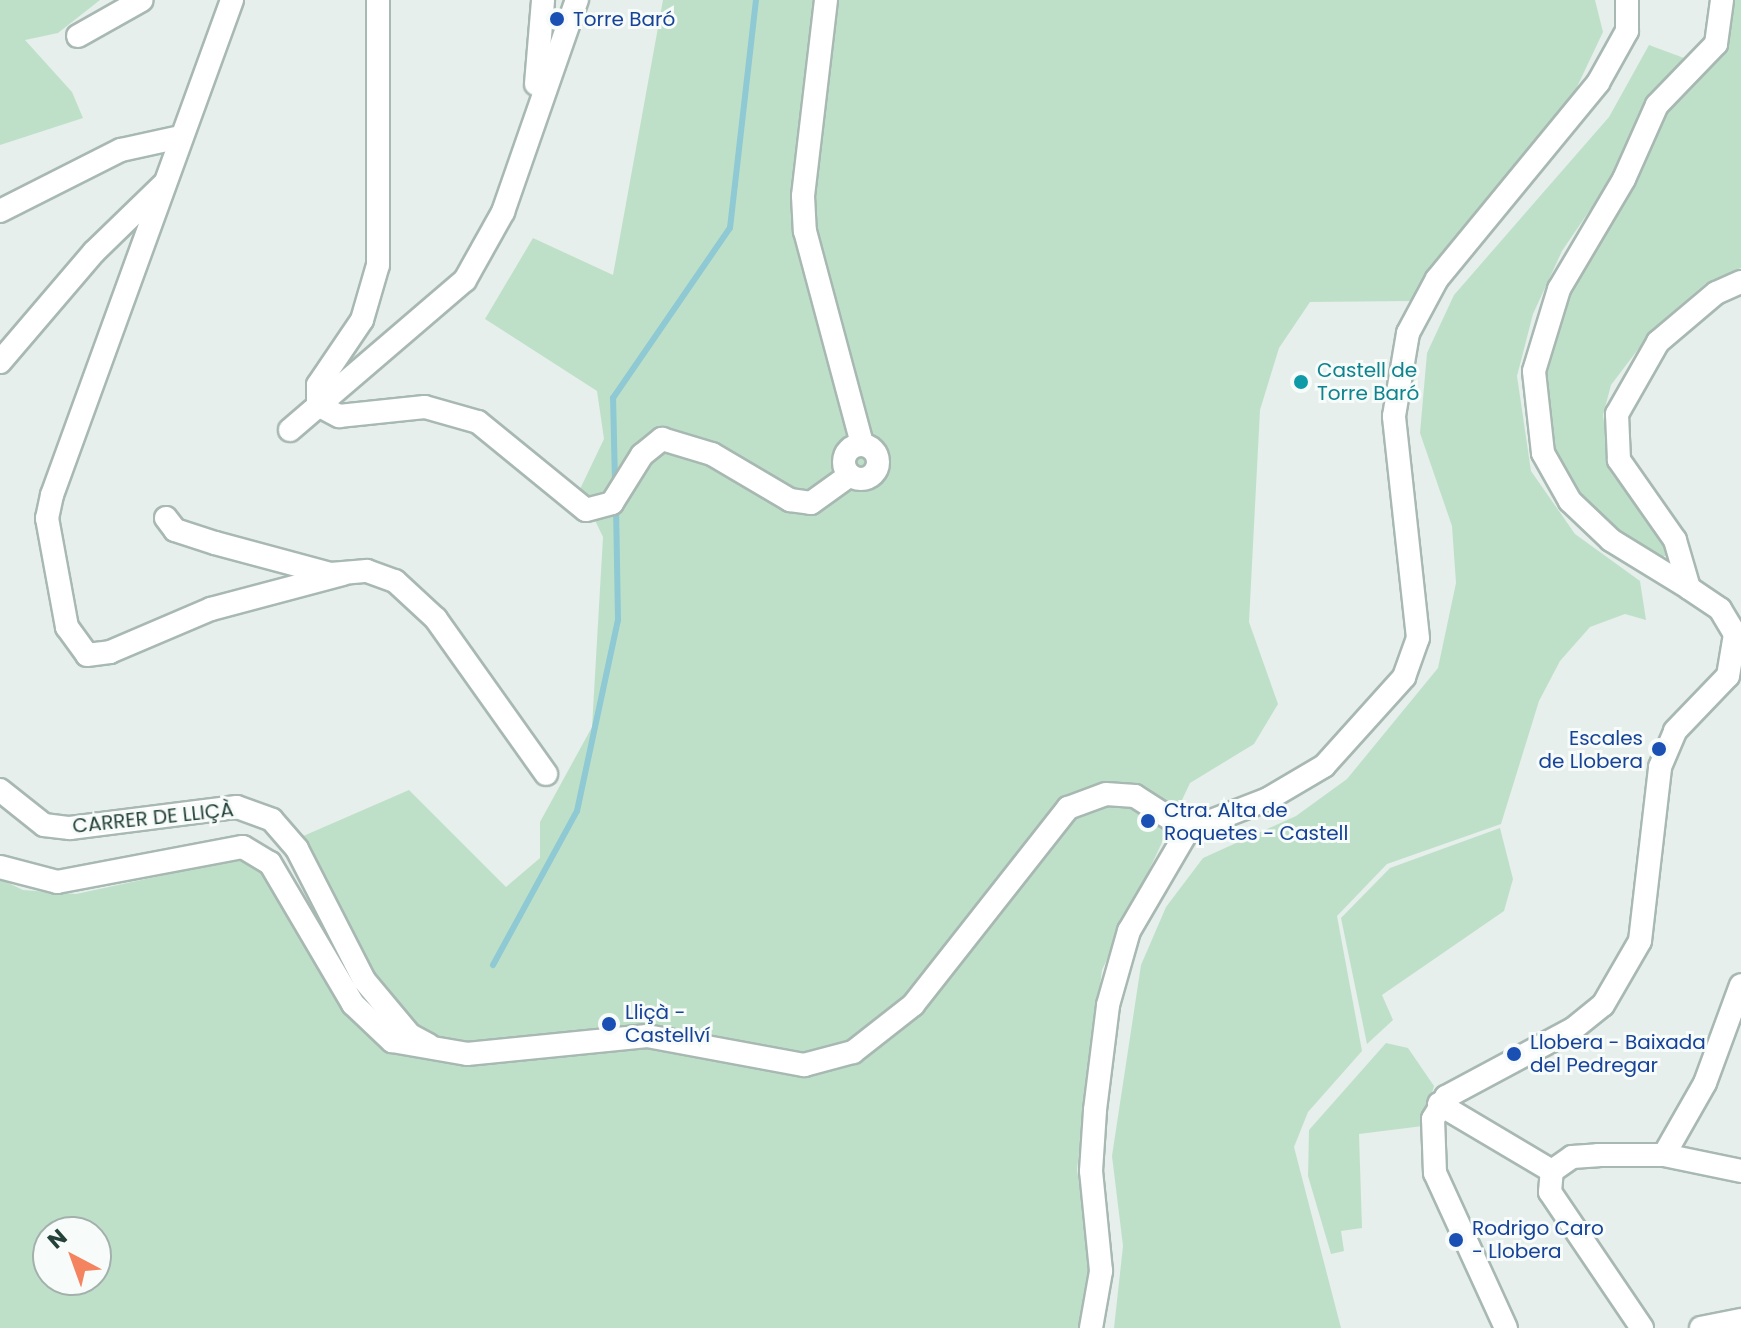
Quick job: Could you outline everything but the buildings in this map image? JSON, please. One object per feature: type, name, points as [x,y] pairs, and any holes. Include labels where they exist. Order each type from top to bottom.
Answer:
[{"type":"street","points":[[78,36],[142,0]]},
{"type":"street","points":[[232,0],[201,91],[176,138],[163,185],[47,518],[74,645],[87,655],[110,652],[211,609],[343,574],[377,573],[416,597],[546,774]]},
{"type":"street","points":[[318,405],[318,385],[374,290],[382,155],[374,72],[378,0]]},
{"type":"street","points":[[536,105],[543,0]]},
{"type":"street","points":[[290,430],[465,280],[503,212],[536,105],[577,0]]},
{"type":"street","points":[[318,405],[339,416],[425,407],[478,422],[586,510],[612,503],[642,455],[662,439],[712,454],[790,500],[811,503],[850,475],[845,455],[862,444],[837,371],[804,220],[826,0]]},
{"type":"street","points":[[1091,1328],[1101,1271],[1091,1148],[1112,983],[1150,886],[1188,830],[1268,799],[1324,766],[1404,677],[1417,621],[1394,387],[1408,333],[1437,279],[1598,83],[1627,31],[1627,0]]},
{"type":"street","points":[[1439,1104],[1573,1029],[1627,972],[1640,941],[1666,751],[1734,662],[1730,621],[1689,588],[1654,570],[1596,529],[1556,480],[1536,427],[1535,354],[1559,289],[1624,179],[1657,105],[1716,44],[1722,0]]},
{"type":"street","points":[[0,211],[121,150],[176,138]]},
{"type":"street","points":[[0,362],[94,252],[163,185]]},
{"type":"street","points":[[1689,588],[1680,550],[1619,460],[1617,414],[1658,342],[1716,293],[1741,282]]},
{"type":"street","points":[[166,518],[175,530],[215,543],[343,574]]},
{"type":"street","points":[[1654,570],[1680,550]]},
{"type":"street","name":"CARRER DE LLIÇÀ","points":[[0,790],[44,825],[70,828],[237,807],[264,816],[297,849],[371,990],[410,1035],[434,1048]]},
{"type":"street","points":[[0,867],[57,882],[232,847],[253,850],[270,863],[360,1015],[392,1041],[482,1054],[647,1036],[786,1064],[838,1058],[867,1044],[933,986],[1068,808],[1106,794],[1135,796],[1188,830]]},
{"type":"street","points":[[1664,1155],[1705,1083],[1741,985]]},
{"type":"street","points":[[1439,1104],[1552,1171]]},
{"type":"street","points":[[1439,1104],[1431,1154],[1447,1205],[1506,1328]]},
{"type":"street","points":[[1552,1171],[1572,1157],[1664,1155],[1741,1171]]},
{"type":"street","points":[[1552,1171],[1557,1203],[1642,1328]]},
{"type":"street","points":[[1701,1328],[1741,1320]]},
{"type":"green space","points":[[0,0],[100,0],[58,33],[25,40],[72,92],[83,118],[0,145]]},
{"type":"green space","points":[[663,0],[1595,0],[1603,32],[1567,108],[1411,301],[1310,302],[1279,348],[1260,410],[1249,622],[1278,704],[1254,744],[1190,783],[1102,970],[1077,1169],[1090,1261],[1089,1300],[1078,1328],[0,1328],[0,879],[23,890],[76,894],[239,859],[266,875],[315,962],[351,931],[301,837],[409,790],[506,887],[540,858],[540,822],[592,727],[603,537],[580,489],[604,439],[597,391],[485,319],[533,238],[613,275]]},
{"type":"green space","points":[[1731,0],[1741,0],[1741,268],[1706,283],[1655,327],[1611,385],[1603,415],[1612,474],[1666,540],[1669,555],[1660,557],[1616,534],[1579,498],[1549,448],[1542,389],[1555,318],[1661,115],[1729,44]]},
{"type":"green space","points":[[1649,45],[1684,58],[1648,98],[1615,173],[1562,251],[1533,314],[1517,376],[1531,471],[1575,534],[1640,581],[1646,620],[1625,614],[1590,627],[1560,661],[1539,701],[1501,824],[1387,864],[1337,916],[1362,1051],[1308,1112],[1294,1147],[1341,1328],[1114,1328],[1123,1246],[1112,1156],[1141,965],[1166,907],[1203,858],[1296,816],[1347,779],[1438,668],[1456,583],[1452,526],[1420,433],[1427,353],[1454,295],[1609,117]]},
{"type":"green space","points":[[1500,828],[1513,879],[1504,911],[1382,995],[1393,1020],[1367,1044],[1341,918],[1390,868]]},
{"type":"green space","points":[[1386,1043],[1408,1048],[1434,1086],[1423,1126],[1359,1134],[1362,1228],[1341,1231],[1344,1251],[1331,1254],[1308,1176],[1309,1130]]},
{"type":"waterway","points":[[615,483],[613,398],[730,228],[756,0]]},
{"type":"waterway","points":[[493,965],[577,811],[618,620],[616,506]]},
{"type":"place","name":"Torre Baró","points":[[557,19]]},
{"type":"place","name":"Castell de Torre Baró","points":[[1301,382]]},
{"type":"place","name":"Escales de Llobera","points":[[1659,749]]},
{"type":"place","name":"Ctra. Alta de Roquetes - Castell","points":[[1148,821]]},
{"type":"place","name":"Lliçà - Castellví","points":[[609,1024]]},
{"type":"place","name":"Llobera - Baixada del Pedregar","points":[[1514,1054]]},
{"type":"place","name":"Rodrigo Caro - Llobera","points":[[1456,1240]]}]
